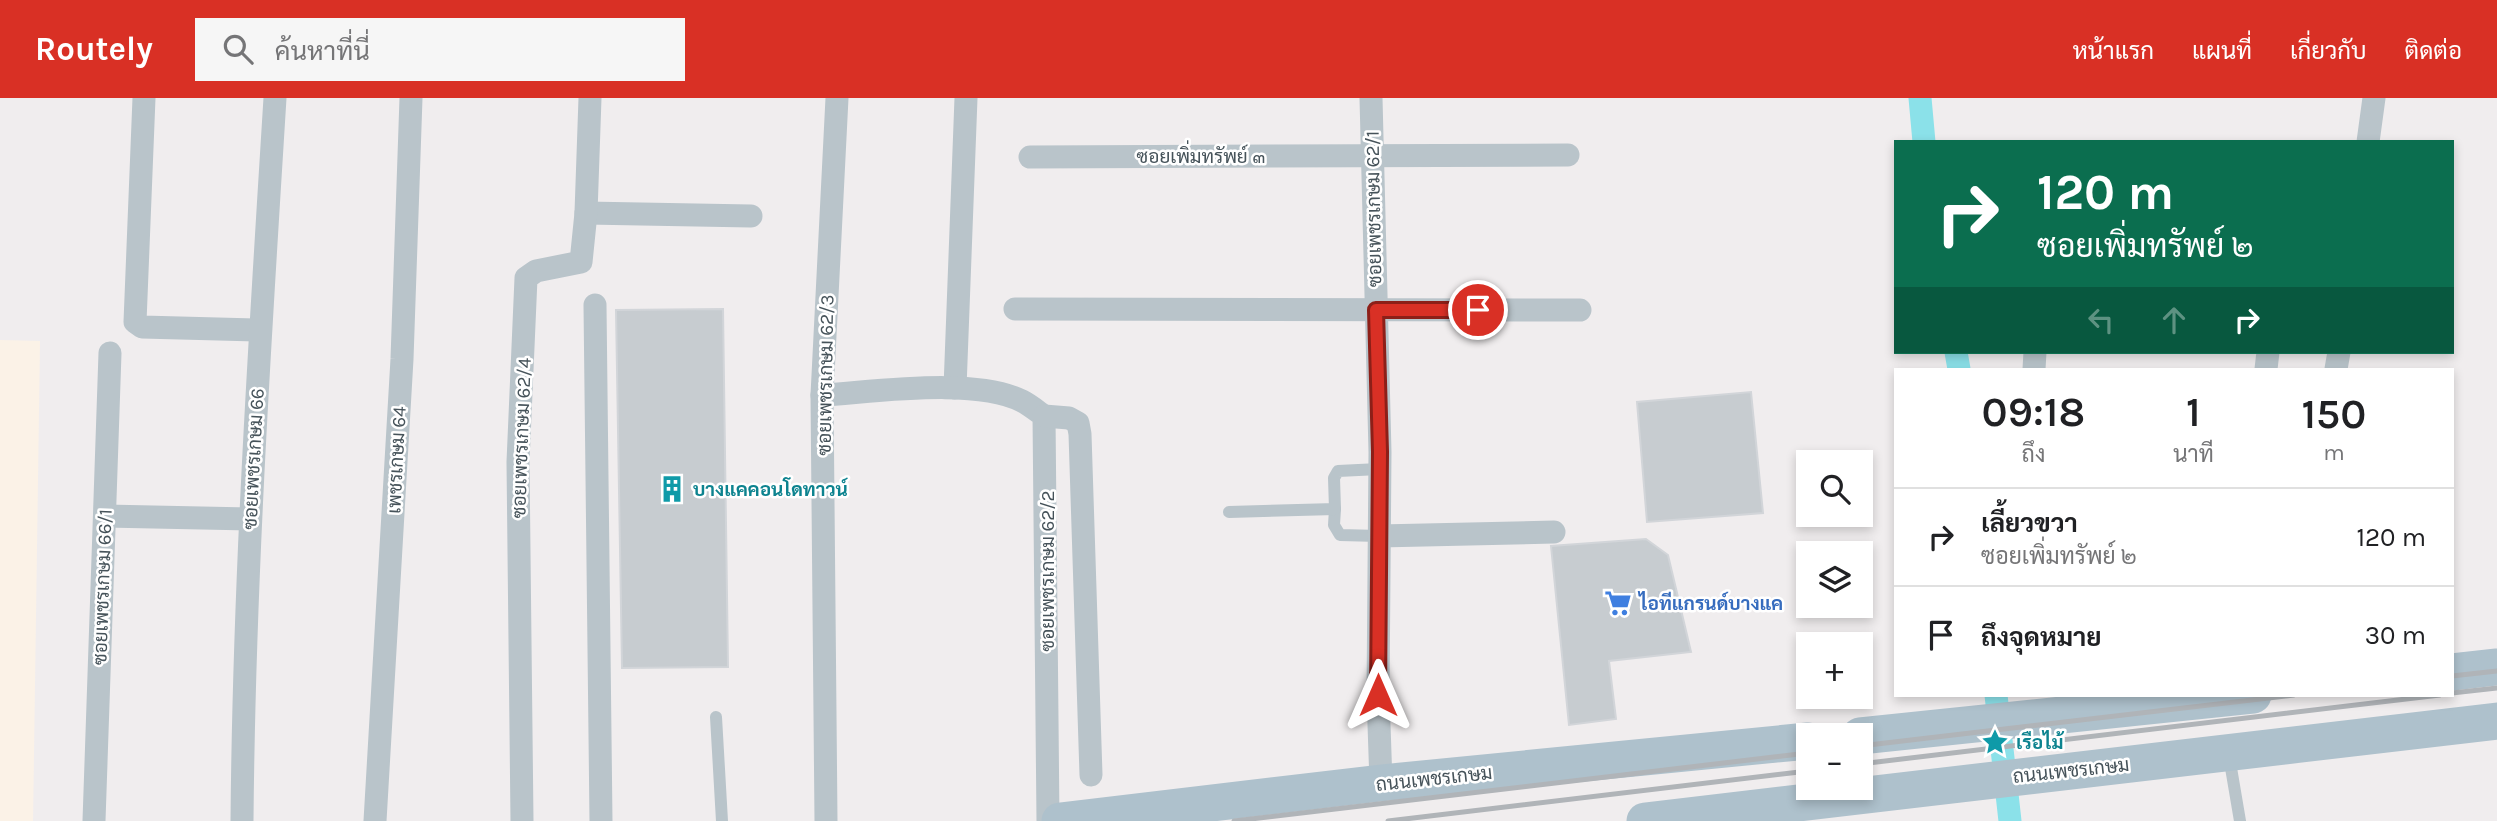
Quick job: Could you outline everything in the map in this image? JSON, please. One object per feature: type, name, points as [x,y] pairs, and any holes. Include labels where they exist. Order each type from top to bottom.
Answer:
[{"type":"main road","points":[[2454,672],[2497,667]]},
{"type":"main road","points":[[1873,735],[2050,716],[2171,699],[2212,697]]},
{"type":"main road","name":"ถนนเพชรเกษม","points":[[1645,821],[2497,721]]},
{"type":"main road","name":"ถนนเพชรเกษม","points":[[1060,821],[1381,783],[1796,742]]},
{"type":"street","points":[[144,98],[135,322],[142,327],[260,330]]},
{"type":"street","name":"ซอยเพชรเกษม 66","points":[[242,821],[243,676],[250,519],[275,98]]},
{"type":"street","name":"เพชรเกษม 64","points":[[375,821],[402,359],[411,98]]},
{"type":"street","name":"ซอยเพชรเกษม 62/4","points":[[522,821],[518,462],[526,278],[536,271],[581,262],[586,213],[590,98]]},
{"type":"street","name":"ซอยเพชรเกษม 62/3","points":[[827,821],[822,395],[837,98]]},
{"type":"street","points":[[955,388],[966,98]]},
{"type":"street","name":"ซอยเพชรเกษม 62/1","points":[[1371,98],[1379,469],[1381,783]]},
{"type":"street","points":[[2368,140],[2374,98]]},
{"type":"street","name":"ซอยเพิ่มทรัพย์ ๓","points":[[1030,157],[1567,155]]},
{"type":"street","points":[[586,213],[751,216]]},
{"type":"street","points":[[595,305],[601,821]]},
{"type":"street","points":[[1015,309],[1580,310]]},
{"type":"street","name":"ซอยเพชรเกษม 66/1","points":[[94,821],[110,353]]},
{"type":"street","points":[[822,395],[955,388],[987,391],[1020,400],[1044,416],[1069,418],[1078,423],[1091,775]]},
{"type":"street","name":"ซอยเพชรเกษม 62/2","points":[[1044,416],[1047,482],[1048,821]]},
{"type":"street","points":[[1047,482],[1081,479]]},
{"type":"street","points":[[105,516],[250,519]]},
{"type":"street","points":[[1379,536],[1554,532]]},
{"type":"street","points":[[1046,561],[1084,559]]},
{"type":"lane","points":[[1379,469],[1338,471],[1334,478],[1334,525],[1340,535],[1379,536]]},
{"type":"lane","points":[[1229,512],[1335,509]]},
{"type":"lane","points":[[716,717],[722,821]]},
{"type":"lane","points":[[2228,751],[2240,821]]},
{"type":"shaded area","points":[[0,340],[40,341],[33,821],[0,821]]},
{"type":"building","name":"บางแคคอนโดทาวน์","points":[[723,309],[728,667],[622,668],[616,310]]},
{"type":"building","points":[[1751,392],[1763,513],[1647,522],[1637,402]]},
{"type":"building","name":"ไอทีแกรนด์บางแค","points":[[1646,539],[1668,555],[1691,652],[1609,661],[1616,719],[1569,725],[1551,546]]},
{"type":"waterway","points":[[1920,98],[1924,140]]},
{"type":"waterway","points":[[1956,354],[1959,368]]},
{"type":"waterway","points":[[1996,697],[2010,821]]},
{"type":"railway","points":[[2454,676],[2497,671]]},
{"type":"railway","points":[[2454,693],[2497,688]]},
{"type":"railway","points":[[1873,744],[2277,697]]},
{"type":"railway","points":[[1873,762],[2423,697]]},
{"type":"railway","points":[[1234,821],[1796,754]]},
{"type":"railway","points":[[1388,821],[1796,772]]},
{"type":"place","name":"บางแคคอนโดทาวน์","points":[[672,489]]},
{"type":"place","name":"ไอทีแกรนด์บางแค","points":[[1618,603]]},
{"type":"place","name":"เรือไม้","points":[[1995,742]]},
{"type":"route","points":[[1378,695],[1380,452],[1376,310],[1478,310]]}]
